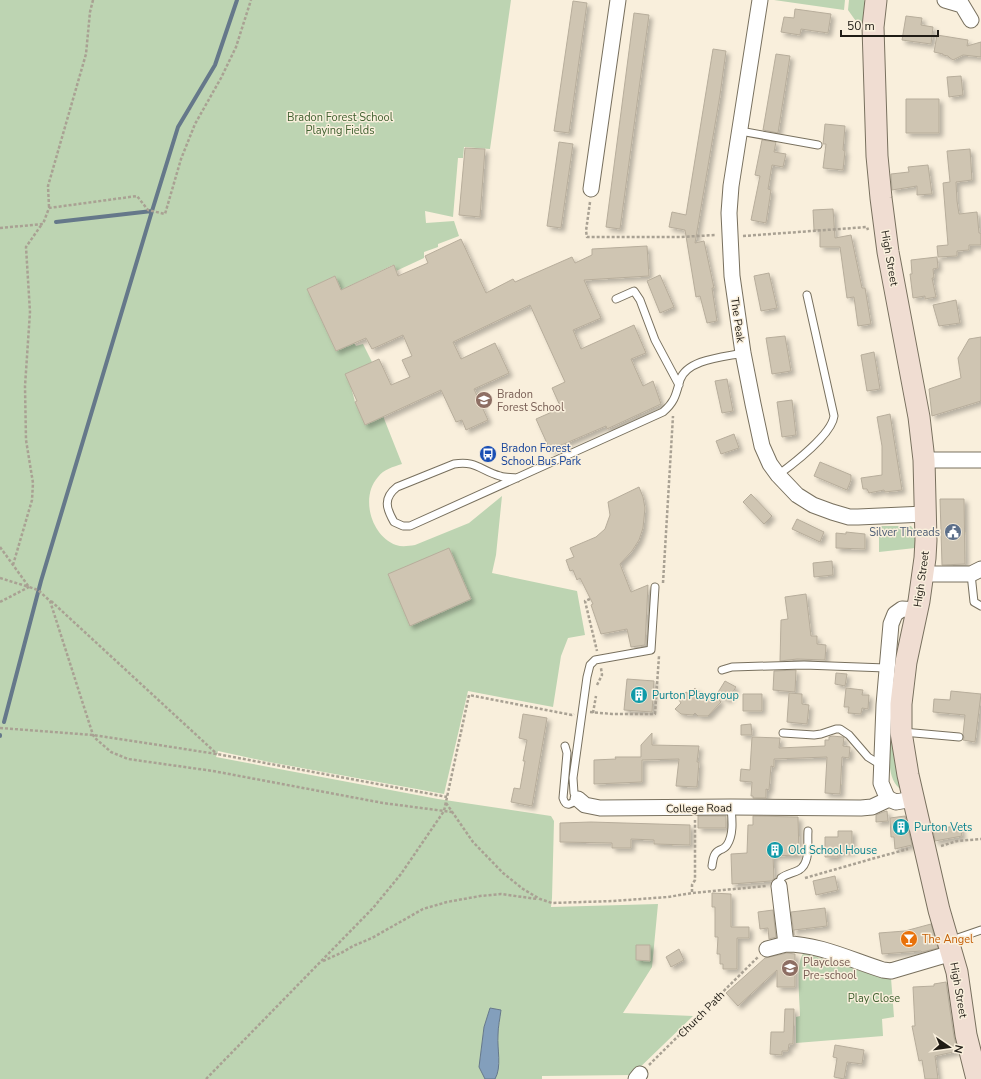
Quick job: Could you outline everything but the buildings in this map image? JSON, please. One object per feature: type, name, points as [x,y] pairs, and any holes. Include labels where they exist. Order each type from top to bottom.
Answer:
[{"type":"street","points":[[591,189],[618,0]]},
{"type":"street","name":"The Peak","points":[[760,0],[731,186],[729,234],[732,276],[743,353],[762,446],[770,464],[778,475],[797,495],[812,505],[841,515],[858,517],[926,514]]},
{"type":"street","name":"High Street","points":[[876,0],[873,27],[877,156],[880,198],[888,252],[919,417],[924,460],[926,514],[924,574],[908,651],[902,690],[901,732],[913,799],[917,850],[938,910],[957,972],[966,1035],[977,1079]]},
{"type":"street","points":[[945,0],[967,3],[971,20]]},
{"type":"street","points":[[924,460],[981,460]]},
{"type":"street","points":[[924,574],[976,572]]},
{"type":"street","points":[[889,799],[886,796],[881,783],[881,764],[886,668],[891,624],[895,614],[902,609],[917,610]]},
{"type":"street","name":"College Road","points":[[578,800],[585,805],[600,808],[861,808],[872,807],[889,799],[896,802],[913,799]]},
{"type":"street","points":[[779,886],[786,944]]},
{"type":"street","points":[[767,949],[786,944],[804,945],[883,970],[891,971],[950,947]]},
{"type":"lane","points":[[740,131],[818,145]]},
{"type":"lane","points":[[616,299],[634,291],[640,300],[656,340],[679,385]]},
{"type":"lane","points":[[778,475],[823,437],[833,421],[834,416],[807,295]]},
{"type":"lane","points":[[517,478],[501,476],[464,462],[454,464],[397,487],[390,492],[387,501],[388,512],[394,522],[403,526],[410,526],[517,478],[663,412],[670,406],[677,393],[681,378],[691,367],[698,362],[743,353]]},
{"type":"lane","points":[[976,572],[974,602],[981,606]]},
{"type":"lane","points":[[565,746],[567,753],[563,798],[566,804],[570,804],[578,800],[574,793],[572,784],[588,669],[592,662],[651,650],[655,586]]},
{"type":"lane","points":[[722,670],[732,667],[804,665],[886,668]]},
{"type":"lane","points":[[783,733],[814,735],[836,729],[844,730],[868,757],[881,764]]},
{"type":"lane","points":[[901,732],[958,737]]},
{"type":"lane","points":[[712,866],[716,852],[726,846],[729,841],[732,826],[732,807]]},
{"type":"lane","points":[[779,886],[781,878],[800,869],[805,864],[808,831]]},
{"type":"lane","points":[[950,947],[981,930]]},
{"type":"path","points":[[13,565],[32,500],[33,483],[26,440],[25,386],[30,312],[26,247],[43,224],[49,208],[48,186],[86,54],[90,12],[93,0]]},
{"type":"path","points":[[49,208],[136,196],[148,210],[164,214],[181,159],[195,124],[221,78],[236,47],[252,0]]},
{"type":"path","points":[[591,189],[586,231],[587,237],[680,237],[729,234],[738,236],[868,228]]},
{"type":"path","points":[[0,228],[43,224]]},
{"type":"path","points":[[0,547],[29,587]]},
{"type":"path","points":[[0,578],[38,590],[217,754]]},
{"type":"path","points":[[0,602],[29,587]]},
{"type":"path","points":[[50,601],[93,734],[95,738],[111,752],[128,759],[213,771],[383,802],[452,812]]},
{"type":"path","points":[[206,1079],[373,908],[392,885],[444,812],[469,694],[572,715],[582,709]]},
{"type":"path","points":[[0,728],[93,734],[217,754],[447,797]]},
{"type":"path","points":[[446,803],[473,842],[503,872],[523,889],[540,899]]},
{"type":"path","points":[[692,892],[692,885],[695,880],[695,807]]},
{"type":"path","points":[[320,963],[372,938],[423,909],[446,902],[501,894],[540,899],[552,903],[578,902],[668,896],[692,892],[773,885],[779,886],[875,858],[957,841],[981,839]]},
{"type":"path","name":"Church Path","points":[[638,1077],[767,949]]},
{"type":"green space","name":"Bradon Forest School Playing Fields","points":[[0,0],[511,0],[490,149],[464,147],[463,158],[458,158],[453,217],[425,211],[426,223],[454,221],[459,236],[438,244],[438,247],[424,252],[424,258],[396,271],[393,265],[341,290],[335,276],[308,289],[336,351],[354,343],[356,346],[363,344],[372,362],[351,387],[355,402],[365,424],[383,416],[402,464],[383,472],[373,485],[369,505],[371,515],[380,533],[387,540],[396,545],[415,545],[469,523],[502,496],[496,555],[492,573],[577,591],[585,635],[568,638],[561,656],[553,707],[468,691],[444,794],[269,762],[218,751],[216,757],[438,799],[551,816],[554,821],[551,907],[658,904],[652,967],[623,1013],[693,1016],[632,1075],[542,1076],[542,1079],[495,1079],[499,1058],[498,1032],[501,1010],[490,1008],[484,1027],[479,1067],[485,1079],[0,1079]]},
{"type":"green space","points":[[774,0],[845,0],[844,10]]},
{"type":"green space","points":[[849,0],[864,0],[867,6],[865,34],[848,10]]},
{"type":"green space","points":[[879,526],[911,526],[917,534],[915,548],[879,552]]},
{"type":"green space","points":[[891,735],[900,785],[899,788],[892,777],[890,770],[889,756]]},
{"type":"green space","name":"Play Close","points":[[804,953],[874,975],[891,978],[894,1017],[882,1019],[883,1036],[796,1043],[796,1017],[800,1016],[799,973],[801,957]]},
{"type":"water","points":[[490,1008],[501,1010],[498,1032],[499,1063],[495,1079],[485,1079],[479,1067],[484,1027]]},
{"type":"waterway","points":[[152,211],[178,127],[215,65],[237,0]]},
{"type":"waterway","points":[[4,722],[41,581],[152,211],[56,222]]},
{"type":"place","name":"Bradon Forest School","points":[[484,400]]},
{"type":"place","name":"Bradon Forest School Bus Park","points":[[488,454]]},
{"type":"place","name":"Silver Threads","points":[[953,532]]},
{"type":"place","name":"Purton Playgroup","points":[[639,695]]},
{"type":"place","name":"Purton Vets","points":[[901,827]]},
{"type":"place","name":"Old School House","points":[[775,850]]},
{"type":"place","name":"The Angel","points":[[909,939]]},
{"type":"place","name":"Playclose Pre-school","points":[[790,968]]}]
